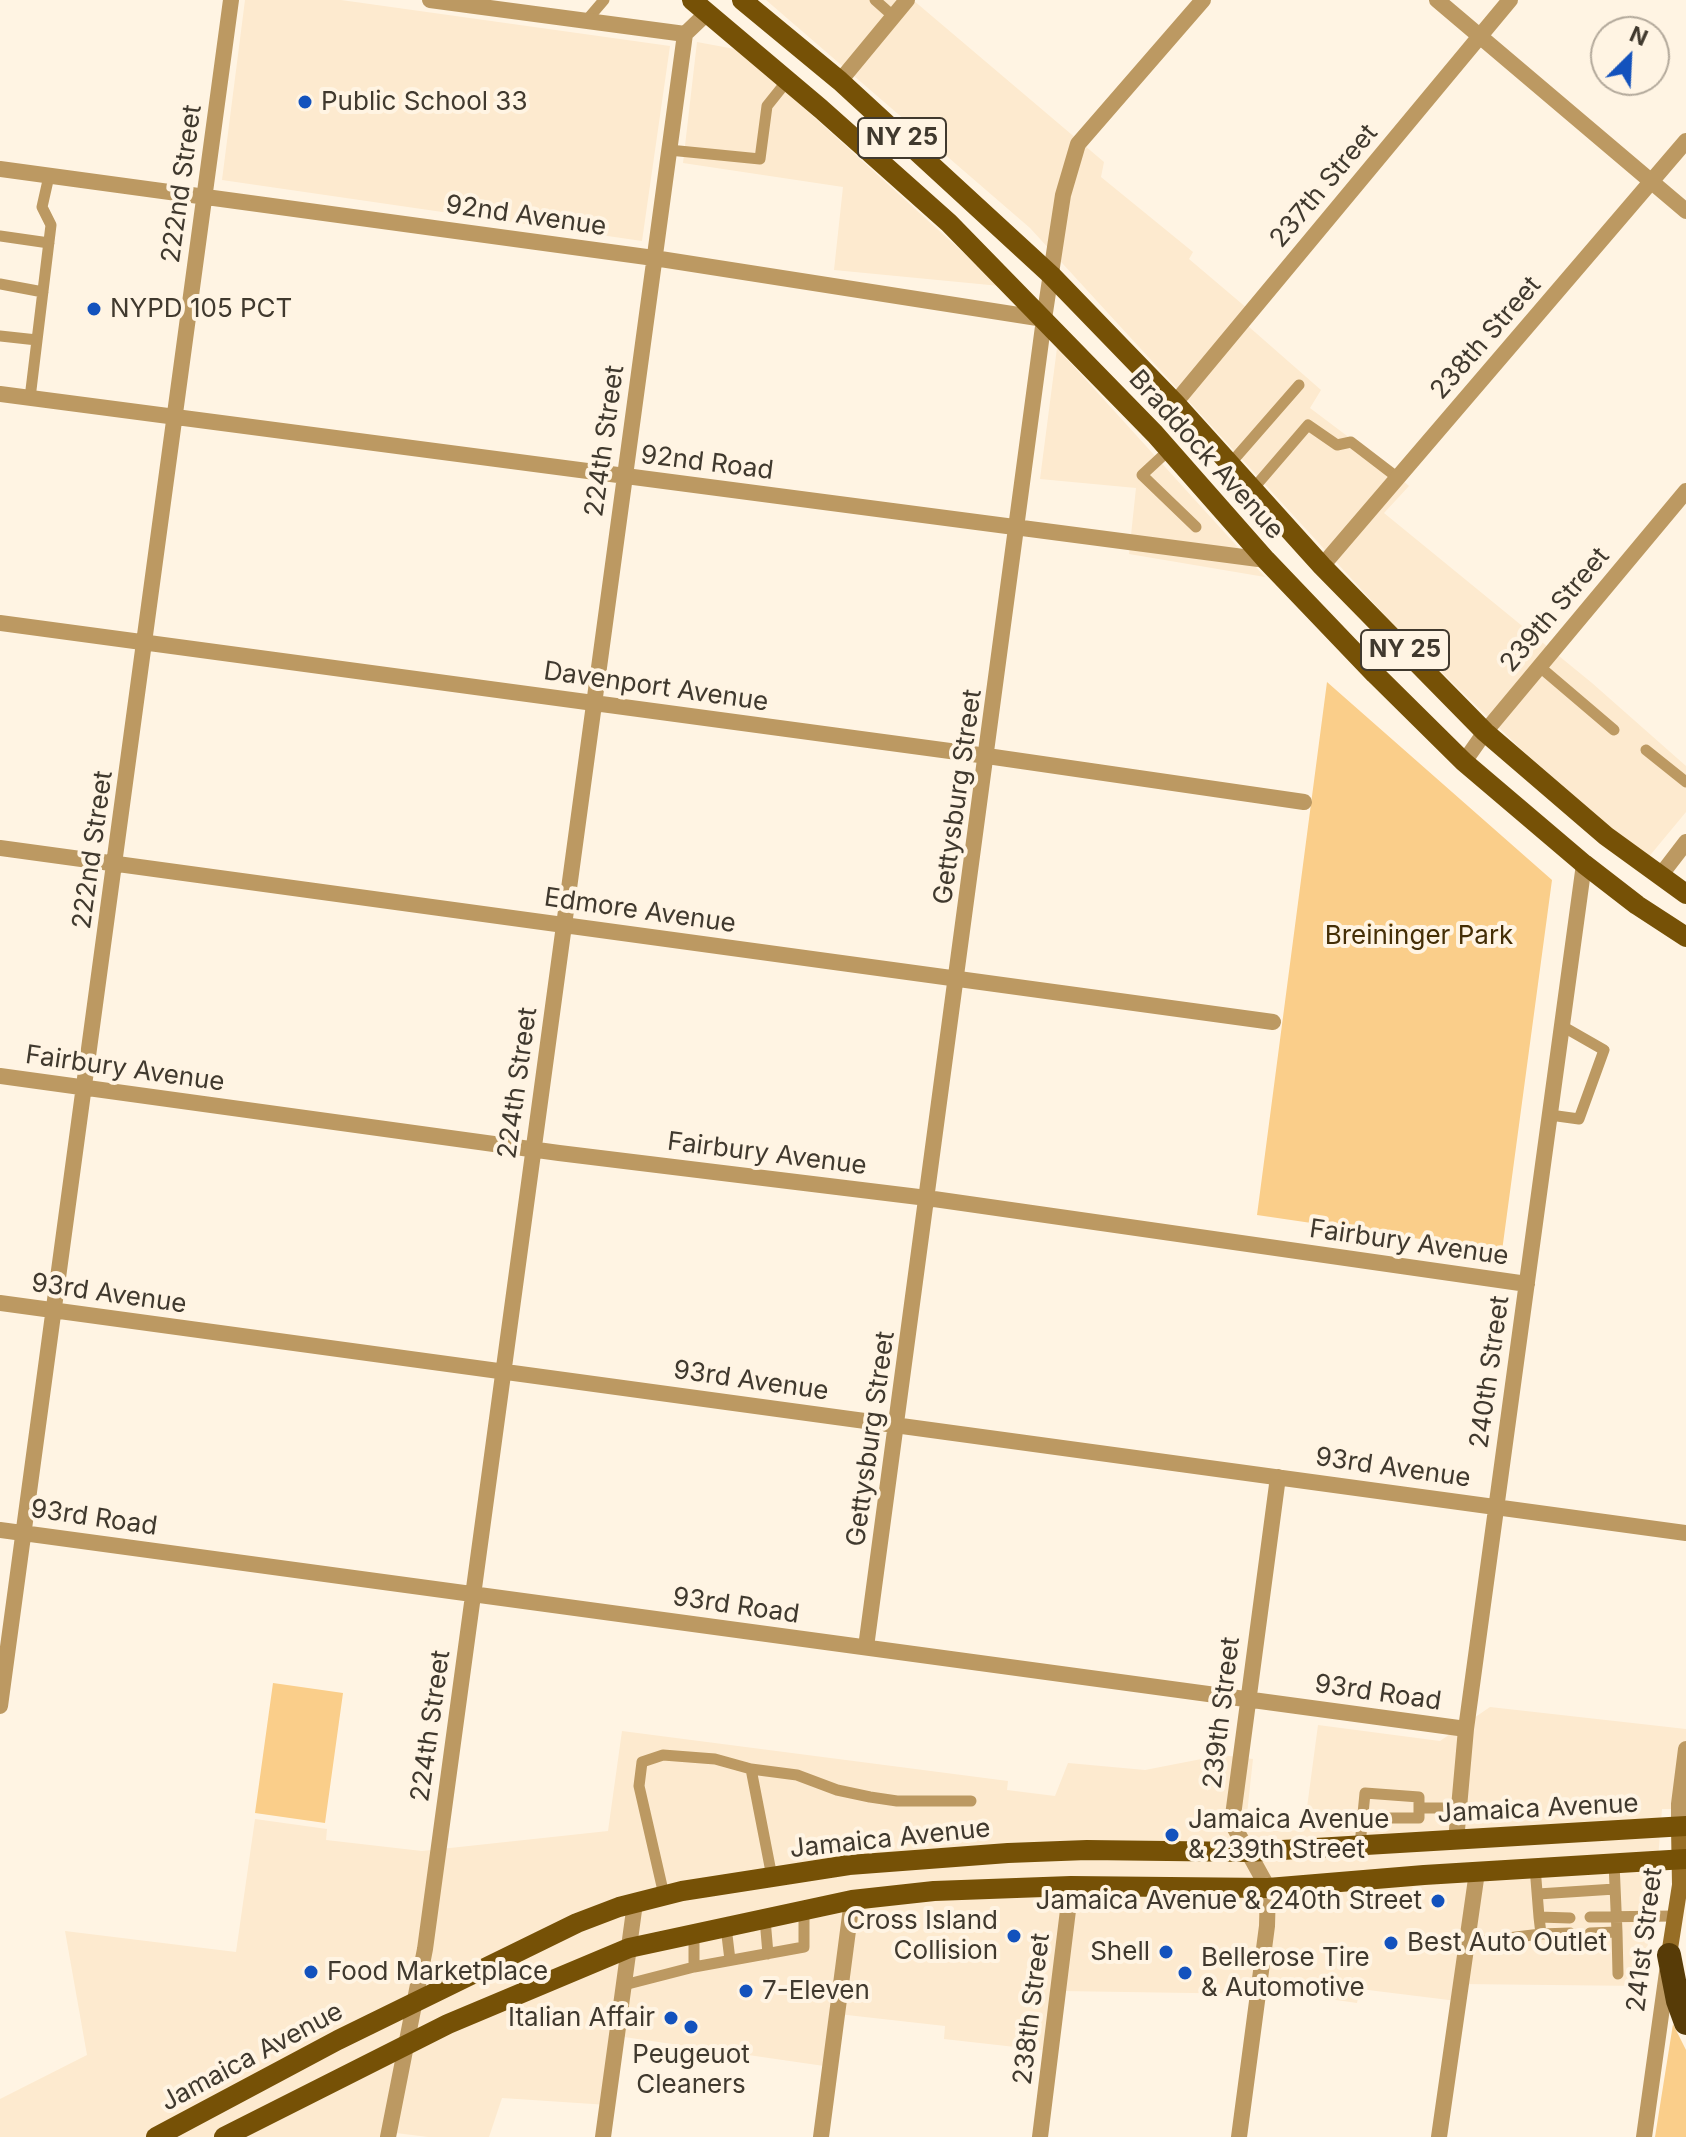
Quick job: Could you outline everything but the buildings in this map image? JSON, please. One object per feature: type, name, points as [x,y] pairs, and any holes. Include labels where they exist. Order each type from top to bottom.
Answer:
[{"type":"highway","points":[[1669,1955],[1678,2001],[1686,2023]]},
{"type":"main road","name":"Braddock Avenue","points":[[742,0],[840,81],[1051,275],[1175,403],[1322,566],[1485,732],[1606,836],[1686,894]]},
{"type":"main road","name":"Braddock Avenue","points":[[700,6],[949,223],[1169,450],[1266,560],[1464,762],[1584,864],[1637,905],[1686,937]]},
{"type":"main road","name":"Jamaica Avenue","points":[[156,2137],[416,2001],[577,1923],[664,1895],[849,1865],[1008,1853],[1087,1850],[1248,1852],[1682,1826]]},
{"type":"main road","points":[[224,2137],[448,2024],[629,1948],[852,1900],[934,1891],[1071,1886],[1268,1888],[1683,1859]]},
{"type":"street","name":"222nd Street","points":[[0,1706],[231,0]]},
{"type":"street","points":[[430,0],[685,34],[700,6]]},
{"type":"street","points":[[840,81],[907,0]]},
{"type":"street","name":"Gettysburg Street","points":[[866,1647],[1063,195],[1078,144],[1203,0]]},
{"type":"street","points":[[1437,0],[1686,211]]},
{"type":"street","name":"237th Street","points":[[1175,403],[1510,0]]},
{"type":"street","name":"224th Street","points":[[388,2137],[403,2047],[416,2001],[685,34]]},
{"type":"street","name":"238th Street","points":[[1322,566],[1686,141]]},
{"type":"street","name":"92nd Avenue","points":[[0,169],[654,258],[1044,319]]},
{"type":"street","name":"92nd Road","points":[[0,394],[1266,560]]},
{"type":"street","name":"239th Street","points":[[1464,762],[1485,732],[1686,491]]},
{"type":"street","name":"Davenport Avenue","points":[[0,623],[987,756],[1304,802]]},
{"type":"street","points":[[1660,876],[1686,842]]},
{"type":"street","name":"Edmore Avenue","points":[[0,848],[1273,1022]]},
{"type":"street","name":"240th Street","points":[[1456,1841],[1466,1729],[1584,864]]},
{"type":"street","name":"Fairbury Avenue","points":[[0,1076],[533,1149],[927,1198],[1527,1284]]},
{"type":"street","name":"93rd Avenue","points":[[0,1303],[1686,1533]]},
{"type":"street","name":"239th Street","points":[[1268,1888],[1232,1823],[1278,1477]]},
{"type":"street","name":"93rd Road","points":[[0,1530],[1466,1729]]},
{"type":"street","name":"241st Street","points":[[1644,2137],[1683,1859],[1679,1804],[1686,1749]]},
{"type":"street","points":[[1439,2137],[1477,1872]]},
{"type":"street","name":"238th Street","points":[[1040,2137],[1071,1886]]},
{"type":"street","points":[[1239,2137],[1267,1926],[1268,1888]]},
{"type":"street","points":[[821,2137],[852,1900]]},
{"type":"street","points":[[603,2137],[635,1903]]},
{"type":"lane","points":[[586,21],[604,0]]},
{"type":"lane","points":[[875,0],[893,16]]},
{"type":"lane","points":[[669,150],[760,159],[767,106],[787,81]]},
{"type":"lane","points":[[30,398],[51,225],[42,207],[49,176]]},
{"type":"lane","points":[[0,236],[49,243]]},
{"type":"lane","points":[[0,284],[43,292]]},
{"type":"lane","points":[[0,336],[37,340]]},
{"type":"lane","points":[[1230,464],[1299,385]]},
{"type":"lane","points":[[1253,489],[1308,425],[1337,445],[1351,442],[1398,478]]},
{"type":"lane","points":[[1169,450],[1142,475],[1196,527]]},
{"type":"lane","points":[[1540,667],[1614,730]]},
{"type":"lane","points":[[1646,750],[1686,782]]},
{"type":"lane","points":[[1550,1115],[1579,1119],[1604,1050],[1562,1026]]},
{"type":"lane","points":[[664,1895],[639,1786],[642,1762],[663,1755],[715,1759],[751,1769],[797,1775],[837,1790],[870,1797],[897,1801],[971,1801]]},
{"type":"lane","points":[[751,1769],[772,1877]]},
{"type":"lane","points":[[1360,1845],[1365,1793],[1419,1797],[1419,1818],[1363,1818]]},
{"type":"lane","points":[[1419,1808],[1459,1808]]},
{"type":"lane","points":[[1614,1863],[1618,1974]]},
{"type":"lane","points":[[1535,1867],[1541,1934]]},
{"type":"lane","points":[[1538,1894],[1615,1889]]},
{"type":"lane","points":[[624,1985],[694,1967],[804,1947],[804,1911]]},
{"type":"lane","points":[[1590,1917],[1675,1916]]},
{"type":"lane","points":[[1539,1917],[1570,1918]]},
{"type":"lane","points":[[765,1919],[768,1954]]},
{"type":"lane","points":[[726,1927],[730,1960]]},
{"type":"lane","points":[[1590,1933],[1617,1932]]},
{"type":"lane","points":[[694,1933],[694,1967]]},
{"type":"lane","points":[[1466,1943],[1570,1933]]},
{"type":"shaded area","points":[[245,0],[341,0],[670,46],[642,241],[222,180]]},
{"type":"shaded area","points":[[766,0],[913,0],[1104,162],[1101,177],[1193,252],[1189,259],[1248,309],[1240,319],[1321,390],[1310,408],[1409,486],[1384,513],[1592,683],[1686,766],[1686,812],[1647,859],[1524,752],[1403,635],[1030,228]]},
{"type":"shaded area","points":[[697,42],[740,50],[1000,286],[834,270],[843,187],[683,163]]},
{"type":"shaded area","points":[[1057,348],[1265,577],[1129,554],[1136,488],[1040,479]]},
{"type":"shaded area","points":[[1490,1707],[1686,1729],[1686,1809],[1662,1809],[1656,1884],[1642,1986],[1460,1984],[1457,2001],[1360,1989],[1357,2003],[1259,1989],[1258,1994],[1060,1991],[1051,2051],[944,2039],[945,2026],[838,2014],[831,2067],[617,2036],[608,2105],[502,2098],[489,2137],[428,2137],[396,2133],[395,2137],[0,2137],[0,2099],[87,2055],[65,1931],[236,1952],[255,1819],[327,1829],[326,1840],[422,1851],[608,1831],[622,1731],[1008,1781],[1007,1790],[1055,1796],[1068,1763],[1145,1770],[1222,1755],[1253,1759],[1245,1832],[1304,1830],[1318,1725],[1440,1741]]},
{"type":"green space","name":"Breininger Park","points":[[1327,682],[1552,880],[1502,1251],[1257,1215]]},
{"type":"green space","points":[[273,1683],[343,1693],[325,1823],[255,1813]]},
{"type":"green space","points":[[1673,2024],[1686,2050],[1686,2137],[1655,2137]]},
{"type":"place","name":"Public School 33","points":[[305,102]]},
{"type":"place","name":"NYPD 105 PCT","points":[[94,309]]},
{"type":"place","name":"Jamaica Avenue & 239th Street","points":[[1172,1835]]},
{"type":"place","name":"Jamaica Avenue & 240th Street","points":[[1438,1901]]},
{"type":"place","name":"Cross Island Collision","points":[[1014,1936]]},
{"type":"place","name":"Best Auto Outlet","points":[[1391,1943]]},
{"type":"place","name":"Shell","points":[[1166,1952]]},
{"type":"place","name":"Food Marketplace","points":[[311,1972]]},
{"type":"place","name":"Bellerose Tire & Automotive","points":[[1185,1973]]},
{"type":"place","name":"7-Eleven","points":[[746,1991]]},
{"type":"place","name":"Italian Affair","points":[[671,2018]]},
{"type":"place","name":"Peugeuot Cleaners","points":[[691,2027]]}]
